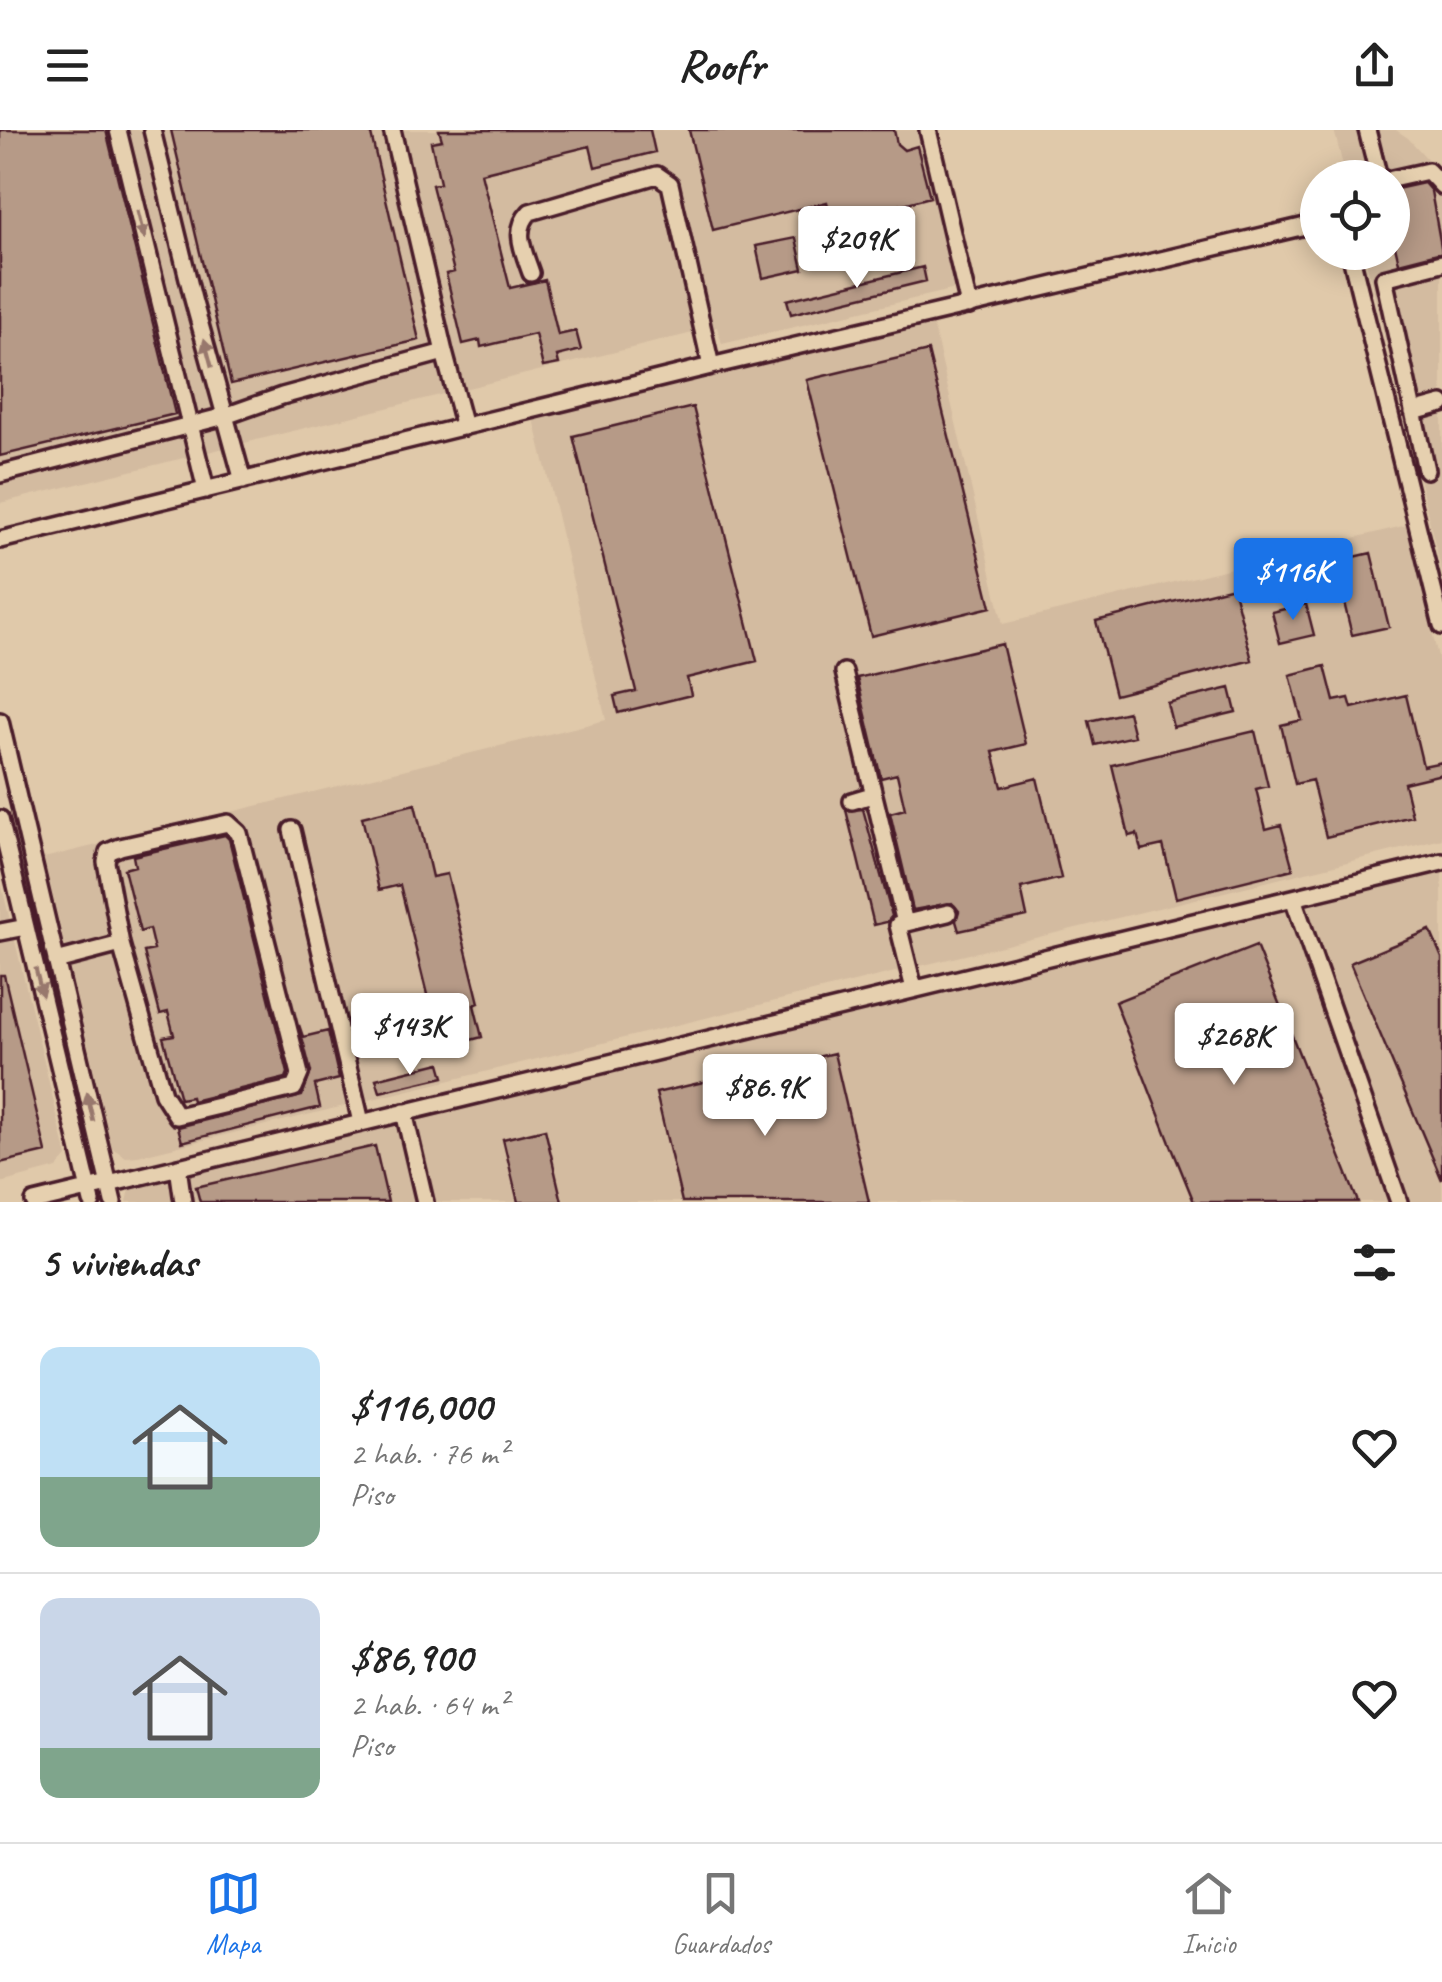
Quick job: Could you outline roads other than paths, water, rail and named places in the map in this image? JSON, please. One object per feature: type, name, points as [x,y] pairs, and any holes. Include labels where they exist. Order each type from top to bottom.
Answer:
[{"type":"street","points":[[118,130],[206,490]]},
{"type":"street","points":[[152,130],[243,481]]},
{"type":"street","points":[[392,130],[464,426]]},
{"type":"street","points":[[928,130],[970,306]]},
{"type":"street","points":[[1367,130],[1374,160]]},
{"type":"street","points":[[1410,176],[1428,171],[1442,186]]},
{"type":"street","points":[[530,273],[519,234],[522,220],[530,212],[657,175],[664,178],[670,184],[711,366]]},
{"type":"street","points":[[0,540],[1300,227]]},
{"type":"street","points":[[1426,470],[1384,278],[1442,263]]},
{"type":"street","points":[[1354,270],[1442,626]]},
{"type":"street","points":[[0,474],[224,416],[298,391],[444,352]]},
{"type":"street","points":[[1413,412],[1442,404]]},
{"type":"street","points":[[844,672],[904,924]]},
{"type":"street","points":[[0,721],[113,1202]]},
{"type":"street","points":[[852,801],[872,795]]},
{"type":"street","points":[[0,819],[4,851],[90,1195]]},
{"type":"street","points":[[228,823],[239,833],[300,1074],[294,1088],[177,1116],[164,1094],[121,944],[106,862],[108,852],[228,823]]},
{"type":"street","points":[[292,830],[361,1122]]},
{"type":"street","points":[[40,1201],[90,1195],[108,1184],[1442,862]]},
{"type":"street","points":[[1293,898],[1399,1202]]},
{"type":"street","points":[[914,989],[898,925],[948,913]]},
{"type":"street","points":[[0,932],[26,927]]},
{"type":"street","points":[[56,961],[121,944]]},
{"type":"street","points":[[404,1112],[425,1202]]},
{"type":"street","points":[[178,1167],[183,1202]]}]
